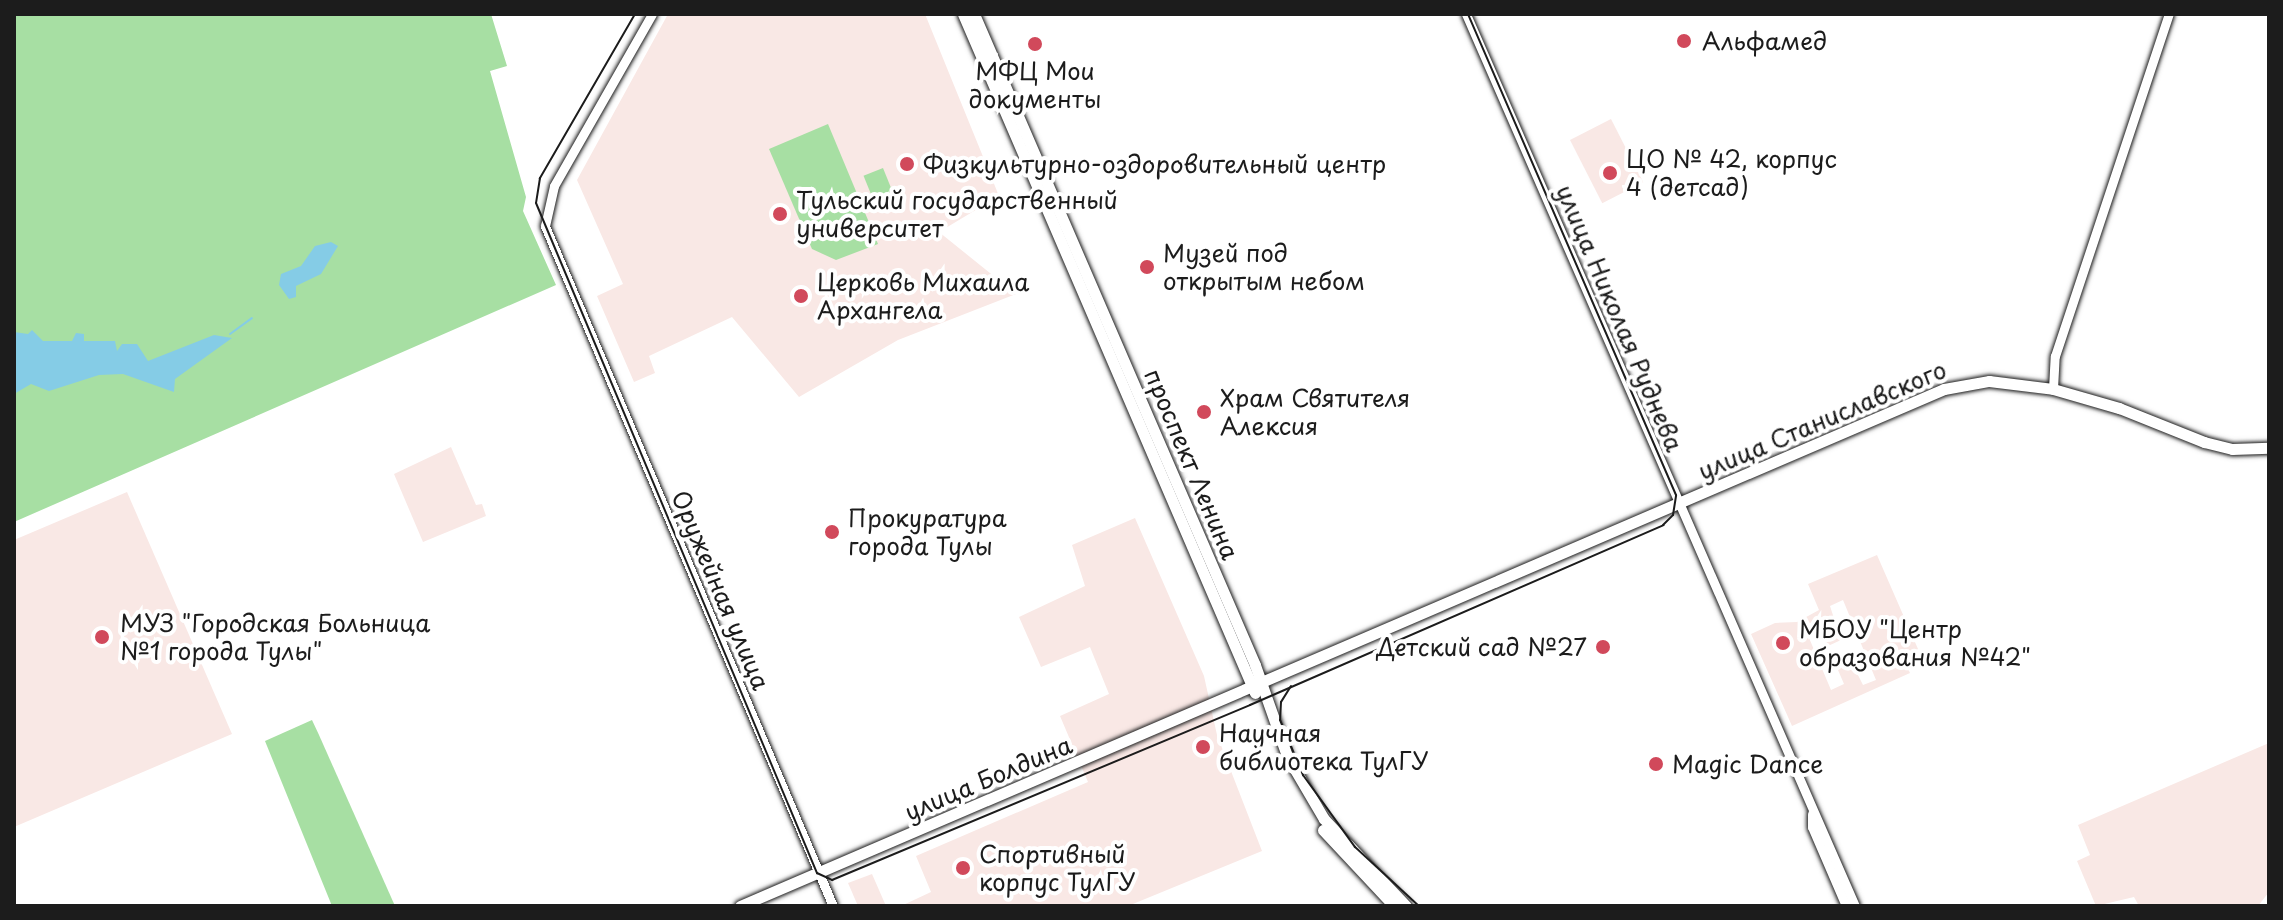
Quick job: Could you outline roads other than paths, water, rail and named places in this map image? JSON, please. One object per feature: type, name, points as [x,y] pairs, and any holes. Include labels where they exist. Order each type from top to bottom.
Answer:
[{"type":"main road","name":"проспект Ленина","points":[[963,14],[1008,104]]},
{"type":"main road","name":"проспект Ленина","points":[[974,14],[1008,104],[1257,687],[1300,796],[1342,853],[1394,906]]},
{"type":"main road","name":"улица Станиславского","points":[[1257,687],[1944,389],[1989,381],[2053,389],[2119,408],[2204,442],[2232,449],[2269,448]]},
{"type":"main road","name":"проспект Ленина","points":[[1257,687],[1305,790],[1350,851],[1406,906]]},
{"type":"main road","name":"улица Болдина","points":[[740,906],[1257,687]]},
{"type":"street","name":"Оружейная улица","points":[[652,14],[549,194],[545,226],[833,906]]},
{"type":"street","name":"улица Николая Руднева","points":[[1466,14],[1812,814],[1855,906]]},
{"type":"street","points":[[2053,389],[2055,356],[2169,14]]},
{"type":"street","name":"улица Николая Руднева","points":[[1812,814],[1846,906]]},
{"type":"water","points":[[331,242],[338,246],[321,274],[296,286],[296,297],[289,299],[279,285],[281,274],[301,266],[315,246]]},
{"type":"water","points":[[32,330],[43,341],[72,341],[76,333],[84,334],[84,341],[115,341],[117,351],[122,344],[137,344],[148,361],[214,335],[232,338],[175,379],[174,392],[123,374],[99,375],[49,391],[31,384],[14,394],[14,332],[28,334]]},
{"type":"waterway","points":[[230,334],[252,318]]},
{"type":"tram line","points":[[635,14],[540,178],[536,203],[817,873],[832,880],[1250,705],[1663,525],[1673,515],[1676,495],[1468,14]]},
{"type":"tram line","points":[[1291,686],[1281,702],[1280,720],[1303,775],[1355,847],[1419,906]]},
{"type":"place","name":"Альфамед","points":[[1684,41]]},
{"type":"place","name":"МФЦ Мои документы","points":[[1035,44]]},
{"type":"place","name":"Физкультурно-оздоровительный центр","points":[[907,164]]},
{"type":"place","name":"ЦО № 42, корпус 4 (детсад)","points":[[1610,173]]},
{"type":"place","name":"Тульский государственный университет","points":[[780,214]]},
{"type":"place","name":"Музей под открытым небом","points":[[1147,267]]},
{"type":"place","name":"Церковь Михаила Архангела","points":[[801,296]]},
{"type":"place","name":"Храм Святителя Алексия","points":[[1204,412]]},
{"type":"place","name":"Прокуратура города Тулы","points":[[832,532]]},
{"type":"place","name":"МУЗ \"Городская Больница №1 города Тулы\"","points":[[102,637]]},
{"type":"place","name":"МБОУ \"Центр образования №42\"","points":[[1783,643]]},
{"type":"place","name":"Детский сад №27","points":[[1603,647]]},
{"type":"place","name":"Научная библиотека ТулГУ","points":[[1203,747]]},
{"type":"place","name":"Magic Dance","points":[[1656,764]]},
{"type":"place","name":"Спортивный корпус ТулГУ","points":[[963,868]]}]
